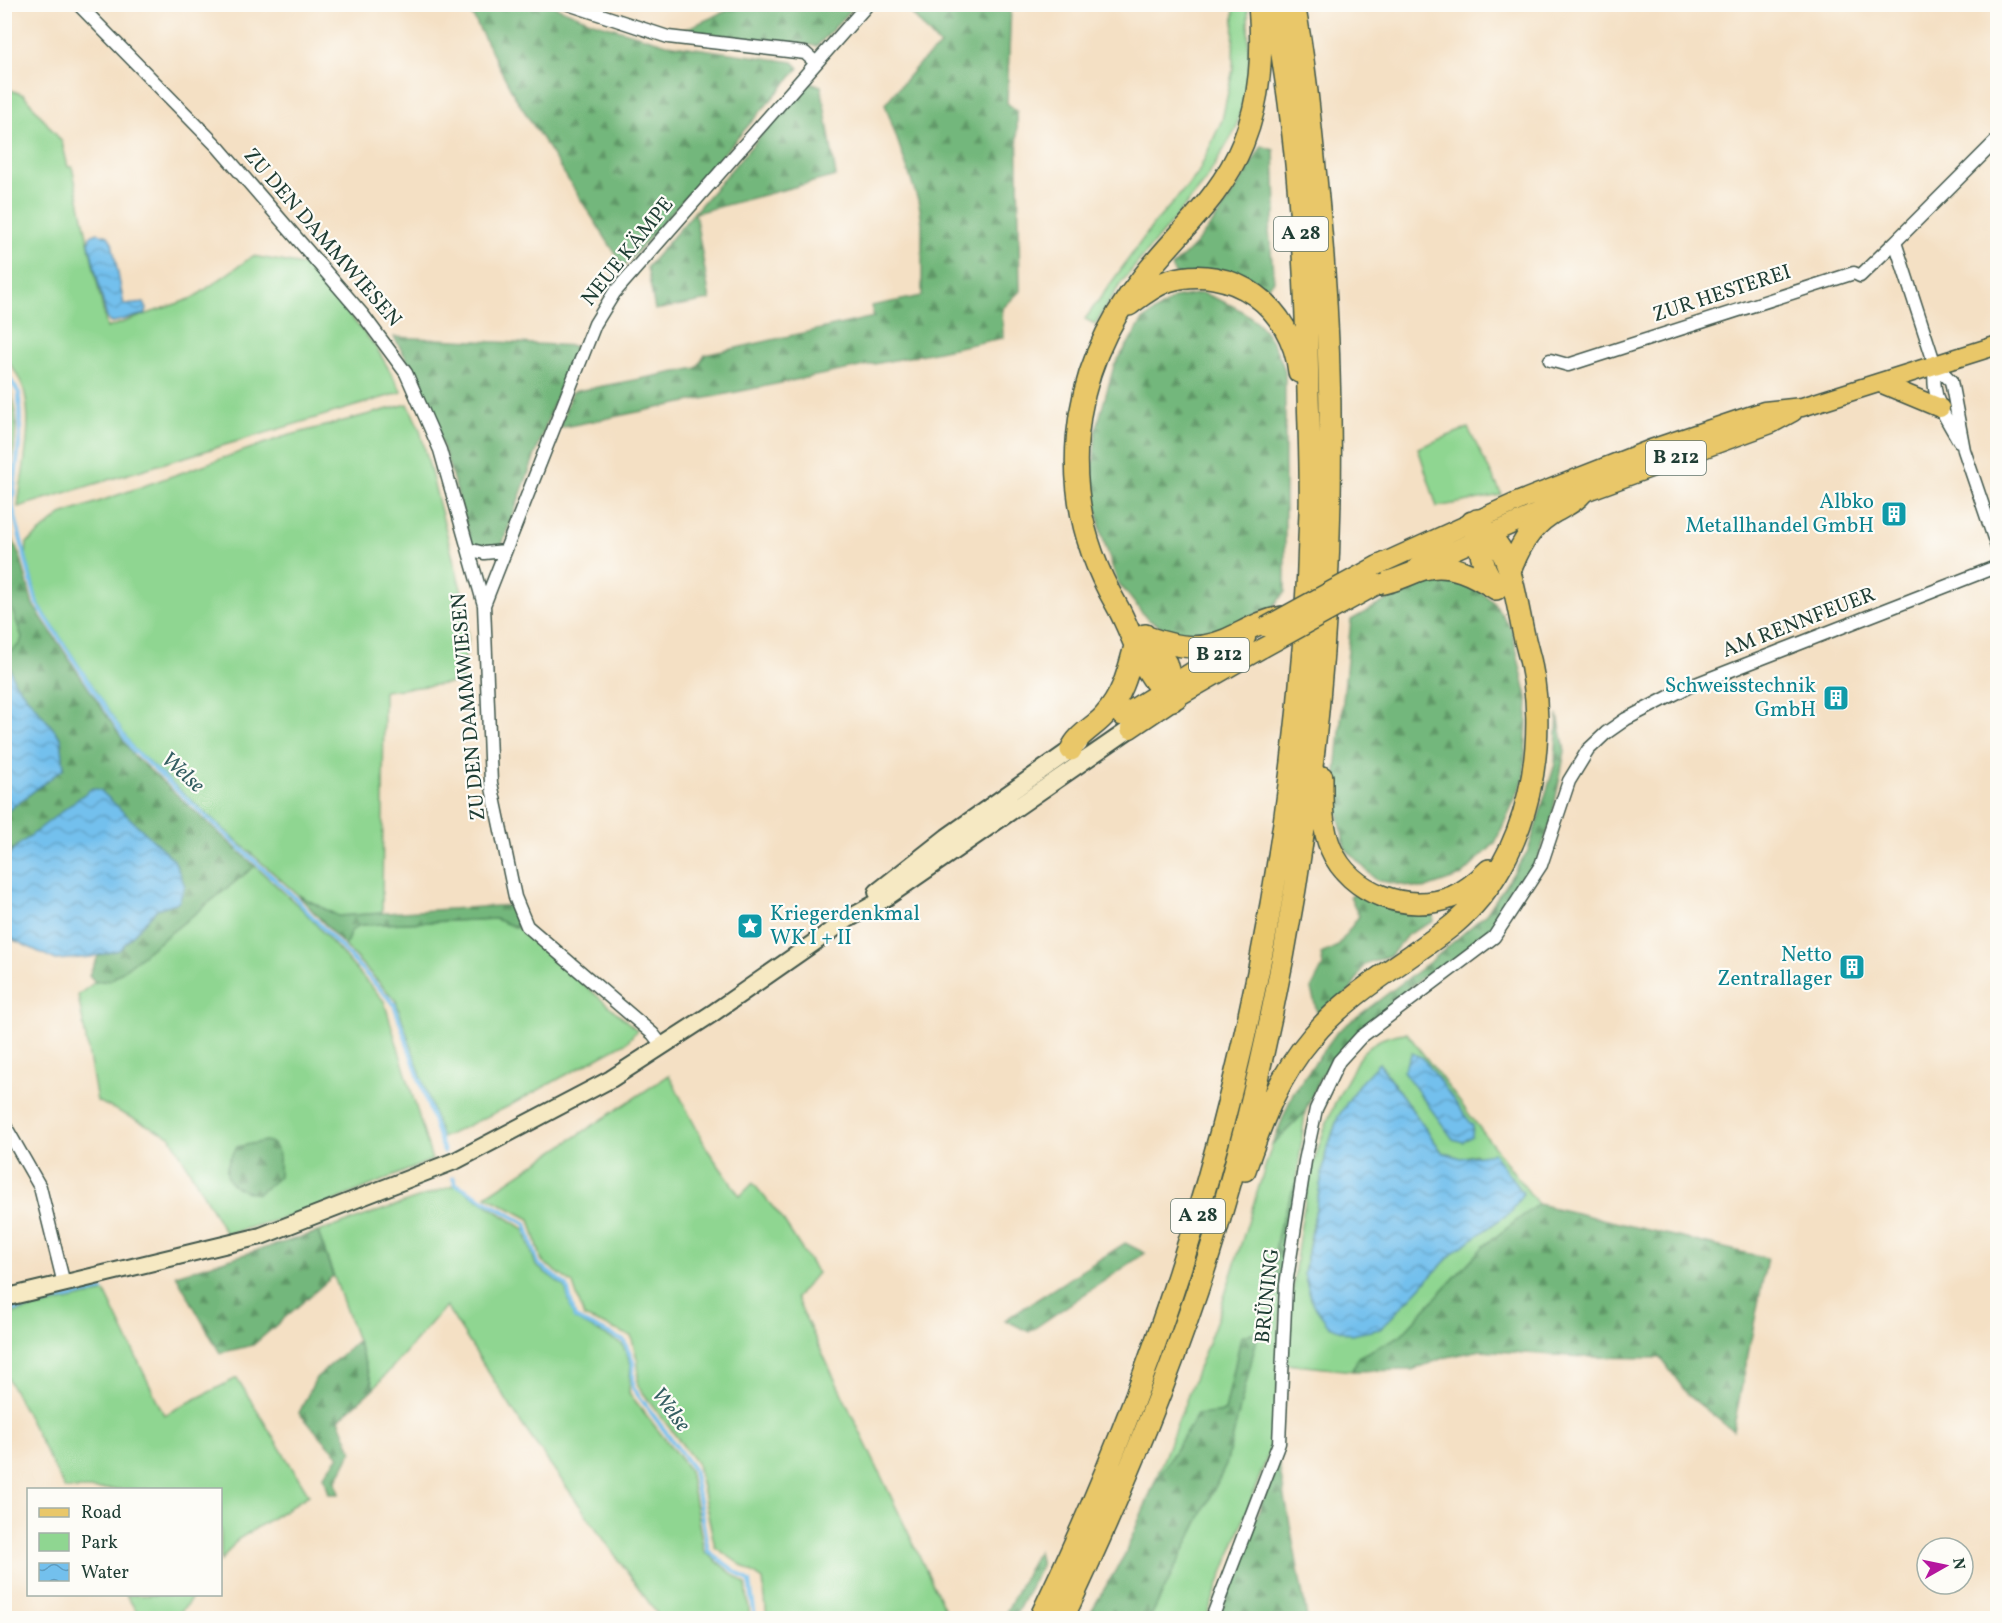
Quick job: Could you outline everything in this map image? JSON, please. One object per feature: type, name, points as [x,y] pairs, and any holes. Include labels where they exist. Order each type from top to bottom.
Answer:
[{"type":"highway","points":[[1170,693],[1166,663],[1141,641],[1120,612],[1106,587],[1085,533],[1075,470],[1079,421],[1089,379],[1103,341],[1119,313],[1142,277],[1202,211],[1222,183],[1243,143],[1260,72],[1259,4]]},
{"type":"highway","name":"A 28","points":[[1040,1618],[1094,1501],[1148,1366],[1200,1209],[1232,1092],[1261,964],[1288,782],[1299,697],[1310,508],[1306,303],[1299,206],[1273,4]]},
{"type":"highway","name":"A 28","points":[[1063,1618],[1150,1420],[1216,1232],[1277,986],[1303,831],[1318,717],[1331,502],[1327,295],[1311,121],[1294,4]]},
{"type":"highway","points":[[1119,313],[1150,290],[1166,282],[1199,276],[1220,278],[1236,284],[1269,306],[1284,325],[1298,362],[1301,449],[1309,464]]},
{"type":"highway","points":[[1503,582],[1518,550],[1534,527],[1575,501],[1582,493]]},
{"type":"highway","points":[[1216,1232],[1233,1213],[1270,1105],[1288,1070],[1311,1038],[1358,994],[1457,922],[1481,896],[1498,870],[1515,836],[1532,785],[1538,750],[1535,680],[1519,619],[1503,582],[1485,568],[1478,528]]},
{"type":"highway","points":[[1378,575],[1394,582],[1425,569],[1439,568],[1464,571],[1503,582]]},
{"type":"highway","points":[[1141,641],[1194,648],[1228,639],[1271,621]]},
{"type":"highway","points":[[1071,750],[1076,739],[1103,716],[1120,694],[1141,641]]},
{"type":"highway","points":[[1318,717],[1326,740],[1322,777],[1324,830],[1332,851],[1346,872],[1366,890],[1389,900],[1414,903],[1436,902],[1453,897],[1474,885],[1515,836]]},
{"type":"main road","name":"B 212","points":[[1125,722],[1271,621],[1378,575],[1651,449],[1764,411],[1802,407],[1998,345]]},
{"type":"main road","points":[[1880,383],[1940,408]]},
{"type":"main road","name":"B 212","points":[[1478,528],[1582,493],[1771,424],[1802,407]]},
{"type":"main road","name":"B 212","points":[[1170,693],[1263,648],[1378,575]]},
{"type":"main road","points":[[848,919],[880,889],[947,837],[1071,750],[1125,722]]},
{"type":"main road","points":[[4,1298],[261,1236],[457,1161],[565,1105],[663,1047],[848,919],[887,897],[1125,722]]},
{"type":"street","name":"ZU DEN DAMMWIESEN","points":[[78,4],[218,147],[387,344],[406,373],[440,450],[484,605],[491,783],[505,856],[523,917],[529,928],[653,1034],[663,1047]]},
{"type":"street","points":[[568,4],[668,37],[805,53],[815,62]]},
{"type":"street","name":"NEUE KÄMPE","points":[[484,605],[594,324],[632,271],[868,4]]},
{"type":"street","name":"ZUR HESTEREI","points":[[1550,360],[1568,365],[1854,273],[1860,276],[1998,139]]},
{"type":"street","points":[[1895,242],[1935,365],[1932,387],[1940,408],[1964,450]]},
{"type":"street","points":[[1935,365],[1951,381],[1964,450],[1998,550]]},
{"type":"street","points":[[468,549],[484,553],[505,551]]},
{"type":"street","name":"AM RENNFEUER","points":[[1407,1003],[1494,937],[1541,865],[1569,781],[1588,750],[1606,733],[1626,719],[1688,687],[1998,566]]},
{"type":"street","name":"BRÜNING","points":[[1212,1618],[1280,1443],[1286,1285],[1305,1161],[1316,1109],[1340,1061],[1361,1037],[1407,1003]]},
{"type":"street","points":[[4,1125],[40,1187],[64,1284]]},
{"type":"green space","points":[[467,5],[551,5],[593,22],[667,44],[793,62],[799,68],[624,267],[514,95]]},
{"type":"green space","points":[[740,5],[856,5],[817,46],[681,31]]},
{"type":"green space","points":[[904,5],[1011,5],[1007,103],[1017,111],[1020,291],[1002,309],[1003,338],[559,428],[572,392],[697,368],[705,355],[874,317],[871,306],[922,296],[922,223],[919,203],[885,104],[918,65],[940,46]]},
{"type":"green space","points":[[1234,5],[1247,5],[1248,7],[1249,76],[1236,129],[1204,183],[1121,283],[1095,324],[1085,319],[1153,225],[1197,175],[1222,120],[1233,69]]},
{"type":"green space","points":[[808,81],[821,86],[836,176],[695,213],[710,300],[655,310],[647,267]]},
{"type":"green space","points":[[5,88],[24,95],[62,142],[68,167],[72,167],[107,328],[193,298],[253,256],[308,266],[376,347],[402,392],[18,507],[28,421],[24,389],[5,356]]},
{"type":"green space","points":[[1262,146],[1274,150],[1276,210],[1269,230],[1274,281],[1258,294],[1175,274],[1172,266],[1186,254],[1211,225]]},
{"type":"green space","points":[[1202,293],[1232,306],[1255,320],[1271,341],[1285,371],[1285,592],[1273,607],[1211,635],[1179,636],[1147,619],[1117,581],[1101,532],[1092,481],[1096,430],[1114,366],[1143,320],[1174,298]]},
{"type":"green space","points":[[394,337],[575,346],[502,545],[472,545],[431,412]]},
{"type":"green space","points":[[5,381],[15,408],[16,422],[5,498]]},
{"type":"green space","points":[[408,404],[420,430],[462,593],[468,640],[461,682],[384,691],[382,913],[338,916],[298,895],[134,749],[38,603],[26,555],[27,543],[61,515],[283,437]]},
{"type":"green space","points":[[1468,428],[1502,495],[1437,507],[1418,448]]},
{"type":"green space","points":[[5,521],[21,559],[33,605],[133,755],[255,866],[111,980],[95,982],[89,975],[99,955],[119,950],[157,909],[179,902],[16,847],[5,855],[5,813],[64,768],[61,738],[14,681],[5,653],[4,643],[8,653],[20,644],[22,637],[5,588]]},
{"type":"green space","points":[[1443,578],[1473,585],[1494,603],[1512,630],[1528,702],[1524,779],[1495,843],[1461,876],[1423,889],[1376,880],[1345,848],[1334,792],[1351,620],[1412,586]]},
{"type":"green space","points":[[4,588],[22,637],[21,644],[8,654],[4,643]]},
{"type":"green space","points":[[1558,715],[1565,751],[1551,822],[1534,869],[1489,933],[1451,962],[1422,977],[1345,1047],[1320,1078],[1305,1112],[1272,1145],[1293,1093],[1337,1032],[1431,961],[1487,913],[1528,851],[1555,764]]},
{"type":"green space","points":[[255,866],[304,911],[384,1001],[432,1160],[307,1212],[226,1234],[170,1136],[97,1101],[78,995],[95,982],[111,980]]},
{"type":"green space","points":[[1357,894],[1393,909],[1432,912],[1434,921],[1408,934],[1391,955],[1364,965],[1351,990],[1318,1016],[1311,989],[1323,966],[1321,954],[1338,946],[1359,916],[1350,896]]},
{"type":"green space","points":[[298,895],[338,916],[513,905],[518,928],[495,919],[360,925],[351,931],[345,946]]},
{"type":"green space","points":[[495,919],[518,928],[637,1030],[627,1042],[507,1107],[442,1138],[396,1001],[345,946],[351,931],[360,925]]},
{"type":"green space","points":[[1407,1033],[1538,1204],[1484,1246],[1400,1336],[1358,1357],[1353,1371],[1286,1364],[1302,1216],[1320,1143],[1333,1109],[1360,1055],[1379,1040]],"holes":[[[1379,1063],[1442,1152],[1461,1158],[1476,1154],[1512,1211],[1454,1252],[1380,1329],[1304,1274],[1326,1153],[1338,1117]]]},
{"type":"green space","points":[[669,1075],[707,1149],[740,1196],[753,1183],[781,1217],[817,1273],[796,1298],[949,1618],[767,1618],[763,1580],[715,1547],[697,1464],[638,1386],[638,1362],[631,1336],[584,1317],[573,1284],[542,1261],[530,1219],[486,1196]]},
{"type":"green space","points":[[1305,1112],[1297,1180],[1280,1226],[1281,1285],[1276,1434],[1206,1618],[1150,1618],[1226,1465],[1258,1331],[1241,1337],[1225,1412],[1197,1416],[1154,1484],[1219,1314],[1272,1145]]},
{"type":"green space","points":[[265,1141],[275,1146],[279,1155],[279,1177],[258,1194],[247,1192],[232,1184],[228,1179],[227,1165],[237,1147]]},
{"type":"green space","points":[[1297,1180],[1281,1285],[1275,1259],[1278,1232]]},
{"type":"green space","points":[[456,1185],[524,1229],[536,1266],[565,1287],[574,1319],[622,1344],[631,1364],[629,1393],[689,1470],[704,1551],[746,1585],[750,1618],[660,1618],[523,1426],[446,1306],[374,1388],[318,1232]]},
{"type":"green space","points":[[1538,1204],[1767,1258],[1733,1431],[1688,1395],[1661,1358],[1584,1357],[1481,1350],[1443,1358],[1412,1370],[1353,1371],[1358,1357],[1400,1336],[1484,1246]]},
{"type":"green space","points":[[318,1232],[333,1276],[253,1345],[220,1353],[176,1275]]},
{"type":"green space","points":[[1125,1243],[1145,1253],[1029,1332],[1005,1320]]},
{"type":"green space","points":[[105,1292],[164,1415],[237,1378],[309,1495],[237,1540],[222,1560],[222,1488],[64,1488],[5,1373],[5,1315]]},
{"type":"green space","points":[[1259,1330],[1226,1465],[1150,1618],[1087,1618],[1124,1556],[1154,1484],[1197,1415],[1225,1412],[1241,1337]]},
{"type":"green space","points":[[357,1341],[374,1388],[339,1419],[352,1451],[336,1482],[339,1494],[329,1494],[324,1476],[339,1456],[299,1413],[316,1378]]},
{"type":"green space","points":[[1278,1459],[1307,1618],[1219,1618]]},
{"type":"green space","points":[[1038,1551],[1041,1566],[1014,1618],[1003,1618]]},
{"type":"green space","points":[[127,1596],[193,1596],[176,1618],[141,1618]]},
{"type":"water","points":[[98,233],[108,236],[112,242],[124,305],[144,303],[147,309],[145,314],[110,323],[107,319],[89,243],[90,236]]},
{"type":"water","points":[[5,653],[14,681],[61,738],[64,768],[5,813]]},
{"type":"water","points":[[92,788],[100,790],[174,860],[185,886],[179,902],[157,909],[119,950],[91,957],[56,960],[5,936],[5,860],[16,847]]},
{"type":"water","points":[[1412,1053],[1423,1058],[1473,1126],[1472,1136],[1463,1142],[1453,1139],[1403,1071]]},
{"type":"water","points":[[1379,1063],[1442,1152],[1461,1158],[1493,1153],[1523,1193],[1512,1211],[1454,1252],[1380,1329],[1351,1335],[1329,1326],[1312,1303],[1304,1274],[1326,1153],[1338,1117],[1358,1085]]},
{"type":"waterway","name":"Welse","points":[[4,370],[19,393],[20,436],[12,505],[37,604],[133,750],[294,897],[394,1004],[444,1152]]},
{"type":"waterway","name":"Welse","points":[[453,1178],[456,1184],[526,1224],[538,1264],[567,1286],[575,1318],[624,1341],[633,1362],[633,1388],[693,1469],[708,1551],[750,1582],[755,1618]]},
{"type":"waterway","points":[[4,1312],[102,1290]]},
{"type":"place","name":"Albko Metallhandel GmbH","points":[[1894,514]]},
{"type":"place","name":"Schweisstechnik GmbH","points":[[1836,698]]},
{"type":"place","name":"Kriegerdenkmal WK I + II","points":[[750,926]]},
{"type":"place","name":"Netto Zentrallager","points":[[1852,967]]}]
